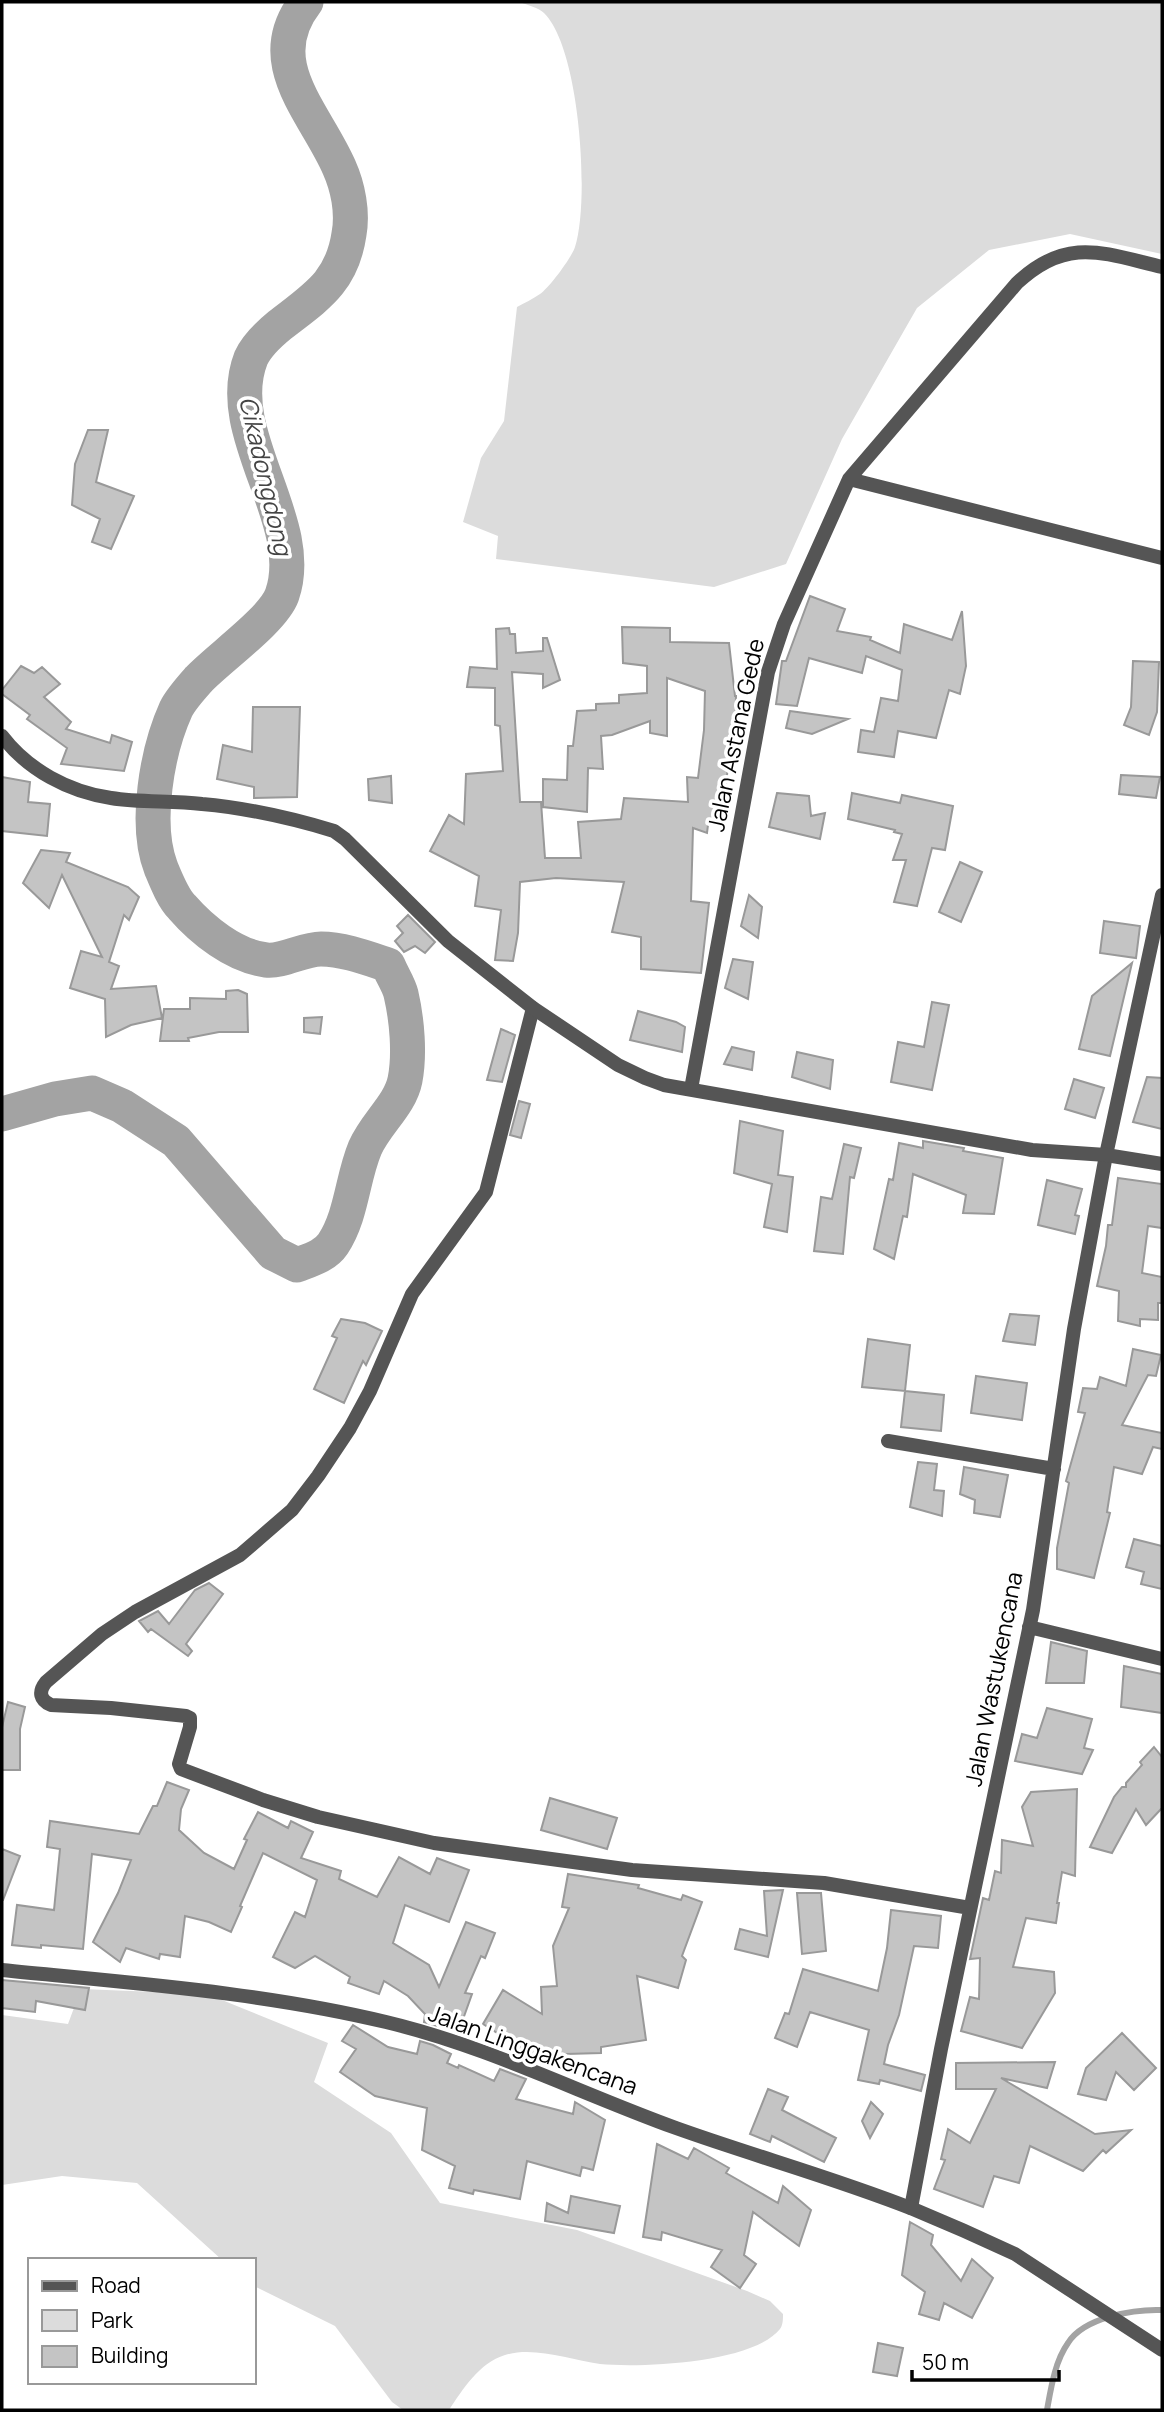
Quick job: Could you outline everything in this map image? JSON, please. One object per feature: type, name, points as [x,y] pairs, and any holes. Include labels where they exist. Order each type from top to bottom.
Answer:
[{"type":"street","name":"Jalan Astana Gede","points":[[691,1089],[768,673],[784,624],[849,479],[1017,283],[1030,272],[1048,261],[1073,253],[1094,251],[1162,267]]},
{"type":"street","points":[[849,479],[1162,558]]},
{"type":"street","points":[[2,736],[27,764],[80,791],[110,798],[199,803],[246,809],[334,831],[448,941],[533,1008],[618,1065],[645,1078],[664,1084],[1032,1150],[1107,1155],[1162,1164]]},
{"type":"street","name":"Jalan Wastukencana","points":[[911,2208],[941,2049],[1029,1627],[1074,1329],[1107,1155],[1162,894]]},
{"type":"street","points":[[533,1008],[486,1192],[412,1294],[370,1391],[318,1476],[292,1510],[240,1555],[135,1612],[102,1634],[46,1682],[41,1688],[41,1698],[51,1705],[187,1716],[190,1718],[190,1727],[178,1764],[181,1769],[263,1800],[382,1833],[474,1849],[632,1870],[848,1886],[970,1908]]},
{"type":"street","points":[[888,1441],[1054,1469]]},
{"type":"street","points":[[1029,1627],[1162,1658]]},
{"type":"street","name":"Jalan Linggakencana","points":[[2,1970],[149,1985],[318,2007],[388,2022],[465,2044],[675,2127],[911,2208],[1015,2254],[1162,2350]]},
{"type":"green space","points":[[520,2],[1162,2],[1162,254],[1070,234],[989,250],[917,308],[842,439],[786,564],[714,587],[496,559],[498,536],[463,522],[481,458],[504,421],[517,307],[544,291],[570,258],[575,247],[582,196],[579,126],[566,58],[556,31],[544,13]]},
{"type":"green space","points":[[81,1989],[207,1994],[328,2043],[314,2082],[391,2133],[440,2203],[577,2230],[747,2291],[770,2301],[783,2314],[781,2327],[766,2340],[746,2349],[722,2356],[668,2364],[600,2364],[528,2352],[505,2355],[480,2370],[449,2410],[403,2410],[392,2402],[335,2326],[256,2287],[256,2258],[220,2258],[137,2183],[62,2176],[2,2185],[2,2015],[68,2024]]},
{"type":"building","points":[[88,430],[108,430],[96,482],[134,496],[111,549],[92,542],[100,519],[72,505],[75,464]]},
{"type":"building","points":[[810,596],[845,609],[837,631],[871,637],[870,640],[900,653],[904,624],[952,640],[962,611],[966,666],[960,694],[949,690],[936,738],[898,731],[894,757],[858,752],[861,730],[874,732],[881,698],[898,701],[902,670],[866,656],[862,673],[809,658],[797,706],[776,704],[782,661],[786,661]]},
{"type":"building","points":[[622,627],[670,628],[670,642],[729,643],[736,696],[735,747],[728,765],[724,807],[720,825],[708,825],[707,833],[693,828],[691,901],[709,903],[701,973],[641,969],[641,937],[612,932],[624,882],[556,878],[520,882],[518,933],[513,961],[495,960],[501,910],[475,906],[479,876],[430,851],[449,815],[464,824],[466,774],[503,771],[500,726],[495,725],[495,688],[467,687],[470,667],[497,669],[496,629],[509,628],[510,634],[515,634],[516,653],[543,651],[543,638],[547,638],[560,680],[543,688],[543,674],[512,672],[520,802],[541,802],[545,858],[581,858],[578,822],[621,819],[624,798],[688,802],[687,777],[698,778],[704,730],[705,691],[667,678],[667,736],[650,733],[650,721],[612,735],[601,736],[603,769],[588,768],[587,812],[543,807],[543,779],[567,780],[568,746],[573,746],[577,711],[596,710],[596,704],[619,703],[619,695],[647,693],[647,666],[623,663]]},
{"type":"building","points":[[1133,661],[1159,662],[1157,712],[1149,735],[1124,725],[1131,707]]},
{"type":"building","points":[[21,666],[34,673],[42,667],[60,684],[44,697],[71,722],[66,729],[110,743],[112,735],[132,742],[124,771],[61,764],[67,748],[27,719],[30,715],[2,694],[2,690]]},
{"type":"building","points":[[253,707],[300,707],[297,797],[254,798],[254,787],[217,779],[223,745],[252,752]]},
{"type":"building","points":[[790,711],[848,719],[812,734],[786,728]]},
{"type":"building","points":[[1121,775],[1160,777],[1156,798],[1119,794]]},
{"type":"building","points":[[391,776],[392,803],[369,800],[368,779]]},
{"type":"building","points":[[2,777],[30,782],[28,802],[50,804],[47,836],[2,831]]},
{"type":"building","points":[[777,793],[809,796],[811,816],[825,813],[820,839],[769,827]]},
{"type":"building","points":[[852,793],[900,803],[902,795],[953,806],[945,850],[932,848],[917,906],[894,902],[906,860],[893,860],[902,834],[848,819]]},
{"type":"building","points":[[41,850],[70,853],[66,862],[128,887],[139,897],[129,920],[124,915],[109,962],[119,966],[111,989],[156,986],[162,1018],[131,1025],[106,1037],[105,999],[70,988],[81,951],[102,957],[62,875],[49,908],[23,883]]},
{"type":"building","points":[[960,862],[982,872],[961,922],[939,912]]},
{"type":"building","points":[[749,895],[762,907],[758,938],[741,926]]},
{"type":"building","points":[[408,915],[435,942],[425,953],[415,946],[404,952],[395,941],[403,933],[397,926]]},
{"type":"building","points":[[1104,921],[1140,926],[1136,958],[1100,953]]},
{"type":"building","points":[[733,959],[753,962],[748,999],[725,988]]},
{"type":"building","points":[[1132,963],[1110,1056],[1079,1049],[1092,996]]},
{"type":"building","points":[[238,990],[247,994],[248,1032],[219,1032],[188,1038],[189,1041],[160,1041],[164,1009],[190,1009],[190,998],[226,999],[226,991]]},
{"type":"building","points":[[932,1002],[949,1005],[932,1090],[891,1082],[898,1042],[924,1047]]},
{"type":"building","points":[[638,1011],[685,1027],[682,1052],[630,1040]]},
{"type":"building","points":[[322,1017],[320,1034],[304,1032],[304,1018]]},
{"type":"building","points":[[501,1029],[515,1035],[502,1082],[487,1080]]},
{"type":"building","points":[[732,1047],[754,1052],[752,1070],[724,1064]]},
{"type":"building","points":[[797,1052],[833,1060],[830,1089],[792,1077]]},
{"type":"building","points":[[1147,1077],[1162,1078],[1162,1129],[1133,1122]]},
{"type":"building","points":[[1074,1079],[1104,1088],[1095,1118],[1065,1109]]},
{"type":"building","points":[[519,1101],[530,1104],[521,1138],[510,1135]]},
{"type":"building","points":[[740,1121],[783,1131],[778,1175],[793,1177],[787,1232],[764,1227],[772,1184],[734,1173]]},
{"type":"building","points":[[923,1141],[1003,1158],[994,1214],[963,1213],[966,1195],[913,1174],[907,1217],[903,1216],[894,1259],[874,1249],[889,1179],[893,1180],[899,1143],[923,1148]]},
{"type":"building","points":[[844,1144],[861,1148],[854,1178],[850,1177],[843,1254],[814,1251],[821,1197],[832,1199]]},
{"type":"building","points":[[1118,1178],[1162,1184],[1162,1228],[1148,1226],[1142,1273],[1162,1277],[1162,1303],[1158,1303],[1158,1320],[1140,1319],[1140,1326],[1118,1321],[1119,1291],[1097,1286],[1108,1225],[1112,1225]]},
{"type":"building","points":[[1047,1180],[1082,1189],[1075,1215],[1079,1216],[1075,1234],[1038,1225]]},
{"type":"building","points":[[1010,1314],[1039,1316],[1035,1345],[1003,1341]]},
{"type":"building","points":[[341,1319],[365,1323],[382,1331],[366,1365],[363,1361],[344,1403],[314,1389],[337,1338],[332,1336]]},
{"type":"building","points":[[868,1339],[910,1345],[905,1391],[862,1387]]},
{"type":"building","points":[[1133,1349],[1161,1355],[1156,1376],[1148,1375],[1122,1425],[1162,1433],[1162,1449],[1153,1447],[1142,1474],[1114,1467],[1107,1512],[1110,1513],[1094,1578],[1057,1569],[1057,1548],[1069,1483],[1066,1481],[1085,1413],[1078,1412],[1083,1388],[1097,1389],[1100,1377],[1126,1386]]},
{"type":"building","points":[[976,1376],[1027,1383],[1022,1420],[971,1413]]},
{"type":"building","points":[[905,1391],[944,1395],[941,1431],[901,1427]]},
{"type":"building","points":[[918,1462],[937,1464],[934,1490],[944,1491],[942,1516],[910,1507]]},
{"type":"building","points":[[964,1467],[1008,1475],[1000,1517],[974,1513],[975,1500],[960,1494]]},
{"type":"building","points":[[1134,1539],[1162,1546],[1162,1589],[1141,1584],[1144,1572],[1126,1567]]},
{"type":"building","points":[[209,1583],[223,1594],[186,1644],[192,1651],[188,1656],[151,1629],[148,1632],[139,1621],[158,1611],[169,1624],[195,1590]]},
{"type":"building","points":[[1051,1642],[1087,1651],[1084,1683],[1046,1683]]},
{"type":"building","points":[[1124,1666],[1162,1674],[1162,1713],[1121,1707]]},
{"type":"building","points":[[8,1702],[25,1707],[20,1729],[20,1770],[2,1770],[2,1727]]},
{"type":"building","points":[[1047,1708],[1092,1719],[1084,1748],[1093,1750],[1082,1774],[1015,1761],[1022,1734],[1037,1738]]},
{"type":"building","points":[[1154,1747],[1162,1757],[1162,1808],[1146,1825],[1136,1809],[1112,1853],[1090,1847],[1114,1797],[1122,1787],[1126,1787],[1126,1783],[1142,1765],[1140,1762]]},
{"type":"building","points":[[167,1782],[189,1790],[181,1809],[179,1830],[204,1853],[234,1869],[247,1840],[244,1839],[258,1812],[288,1828],[291,1821],[313,1832],[301,1858],[341,1871],[339,1879],[377,1897],[399,1857],[430,1874],[437,1858],[469,1870],[449,1922],[405,1905],[393,1943],[429,1965],[439,1987],[466,1922],[495,1933],[485,1958],[481,1956],[465,1993],[472,1994],[462,2022],[445,2016],[441,2027],[424,2022],[425,2014],[408,1996],[384,1981],[379,1994],[348,1983],[350,1977],[315,1956],[295,1968],[273,1957],[295,1912],[305,1917],[317,1880],[263,1853],[231,1932],[209,1922],[185,1916],[180,1957],[160,1954],[159,1959],[126,1948],[120,1962],[93,1942],[131,1860],[92,1854],[83,1949],[12,1945],[17,1905],[54,1910],[60,1849],[47,1847],[50,1821],[139,1834],[153,1806],[157,1806]]},
{"type":"building","points":[[1077,1789],[1075,1876],[1062,1872],[1056,1923],[1026,1918],[1013,1967],[1054,1972],[1055,1993],[1022,2048],[961,2031],[970,1997],[979,1999],[980,1958],[970,1959],[983,1898],[989,1900],[995,1871],[1001,1873],[1002,1840],[1033,1846],[1022,1807],[1031,1792]]},
{"type":"building","points":[[550,1798],[617,1818],[607,1849],[541,1830]]},
{"type":"building","points":[[2,1849],[20,1856],[3,1900],[2,1900]]},
{"type":"building","points":[[568,1874],[639,1885],[638,1888],[681,1900],[683,1895],[702,1902],[682,1956],[686,1960],[678,1988],[637,1976],[646,2040],[601,2047],[601,2053],[566,2054],[563,2060],[546,2052],[544,2058],[537,2055],[534,2061],[509,2051],[513,2043],[483,2024],[503,1990],[542,2014],[541,1987],[557,1986],[553,1946],[569,1908],[562,1907]]},
{"type":"building","points":[[783,1890],[768,1957],[735,1949],[740,1929],[767,1936],[764,1891]]},
{"type":"building","points":[[797,1893],[821,1893],[826,1951],[802,1954]]},
{"type":"building","points":[[891,1910],[941,1916],[938,1948],[914,1946],[899,2015],[884,2064],[925,2075],[921,2091],[880,2080],[879,2084],[858,2080],[869,2030],[810,2012],[797,2047],[775,2038],[785,2013],[789,2014],[803,1969],[878,1991]]},
{"type":"building","points":[[2,1980],[89,1988],[85,2010],[36,2001],[35,2012],[2,2008]]},
{"type":"building","points":[[353,2025],[388,2047],[417,2054],[420,2041],[433,2045],[451,2054],[447,2063],[458,2068],[459,2065],[494,2081],[500,2069],[526,2079],[516,2099],[573,2114],[575,2102],[605,2120],[593,2170],[582,2167],[580,2176],[527,2161],[520,2199],[474,2190],[473,2194],[449,2188],[455,2166],[422,2150],[427,2108],[375,2096],[340,2072],[356,2049],[342,2041]]},
{"type":"building","points":[[1122,2033],[1156,2068],[1134,2090],[1116,2072],[1106,2100],[1078,2094],[1086,2068]]},
{"type":"building","points":[[1055,2062],[1047,2088],[1001,2078],[1095,2134],[1131,2130],[1106,2153],[1103,2150],[1083,2171],[1030,2146],[1019,2183],[994,2176],[983,2207],[934,2189],[945,2160],[941,2159],[948,2129],[970,2143],[996,2089],[956,2089],[956,2063]]},
{"type":"building","points":[[768,2089],[788,2097],[782,2110],[836,2138],[824,2162],[772,2136],[770,2142],[750,2134]]},
{"type":"building","points":[[871,2102],[883,2114],[870,2138],[862,2121]]},
{"type":"building","points":[[657,2144],[688,2159],[694,2148],[729,2168],[726,2173],[778,2203],[783,2186],[811,2210],[799,2246],[753,2212],[744,2255],[756,2264],[740,2288],[711,2267],[722,2250],[662,2232],[661,2240],[643,2237]]},
{"type":"building","points":[[571,2196],[620,2206],[614,2233],[545,2221],[547,2203],[568,2213]]},
{"type":"building","points":[[910,2222],[933,2235],[931,2245],[961,2281],[972,2259],[993,2278],[972,2318],[944,2303],[939,2320],[919,2314],[925,2292],[902,2275]]},
{"type":"building","points":[[878,2343],[903,2348],[897,2376],[873,2372]]},
{"type":"waterway","name":"Cikadongdong","points":[[2,1114],[55,1099],[92,1093],[122,1106],[176,1141],[273,1253],[297,1265],[322,1255],[333,1244],[344,1221],[365,1148],[398,1098],[405,1080],[408,1048],[405,1015],[400,991],[388,965],[329,949],[266,960],[231,948],[199,924],[176,899],[161,868],[154,830],[153,809],[158,766],[176,709],[199,679],[268,616],[282,595],[287,567],[284,537],[254,447],[247,417],[245,387],[251,358],[268,336],[316,297],[334,277],[346,251],[350,226],[347,191],[342,175],[296,86],[289,66],[288,45],[293,24],[306,2]]},
{"type":"waterway","points":[[1047,2410],[1060,2358],[1076,2334],[1111,2316],[1162,2310]]}]
